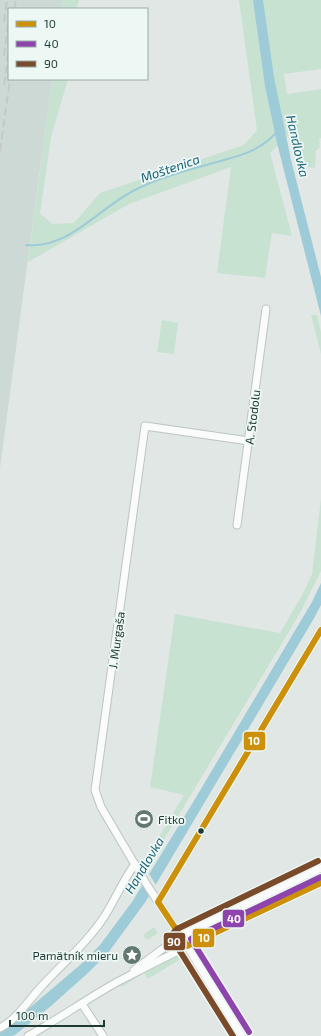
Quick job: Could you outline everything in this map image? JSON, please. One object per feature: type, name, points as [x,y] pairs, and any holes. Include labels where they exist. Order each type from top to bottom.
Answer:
[{"type":"street","name":"A. Stodolu","points":[[237,525],[266,309]]},
{"type":"street","name":"J. Murgaša","points":[[242,1036],[140,873],[101,806],[96,790],[145,426],[249,441]]},
{"type":"street","points":[[156,899],[321,630]]},
{"type":"street","points":[[0,1028],[9,1023],[91,935],[105,916],[127,875],[135,864]]},
{"type":"street","points":[[28,1036],[117,982],[180,936],[321,868]]},
{"type":"street","points":[[117,982],[187,946],[320,885],[314,872]]},
{"type":"street","points":[[82,1004],[103,1036]]},
{"type":"street","points":[[39,1036],[42,1028]]},
{"type":"shaded area","points":[[0,0],[63,0],[61,8],[8,8],[8,80],[52,80],[0,468]]},
{"type":"green space","points":[[63,0],[79,0],[76,8],[61,8]]},
{"type":"green space","points":[[239,0],[321,0],[321,69],[284,74],[287,94],[321,89],[320,147],[316,151],[315,168],[303,166],[294,130],[270,153],[292,236],[272,233],[265,278],[217,273],[231,167],[129,204],[28,262],[52,80],[68,80],[51,137],[40,213],[52,224],[74,223],[100,193],[244,145],[257,130]]},
{"type":"green space","points":[[311,315],[317,315],[321,332],[321,354]]},
{"type":"green space","points":[[162,320],[178,323],[174,354],[157,352]]},
{"type":"green space","points":[[321,499],[321,571],[300,613],[147,868],[144,862],[184,795],[150,787],[175,614],[280,633],[301,597],[312,574]]},
{"type":"green space","points":[[306,879],[309,885],[196,939],[192,933]]},
{"type":"green space","points":[[154,927],[158,933],[147,940],[143,935]]},
{"type":"green space","points":[[177,941],[179,942],[180,946],[146,965]]},
{"type":"green space","points":[[178,954],[187,955],[148,979],[144,973],[121,987],[121,985]]},
{"type":"water","points":[[253,0],[263,0],[274,77],[291,160],[321,277],[321,316],[277,143],[265,86]]},
{"type":"water","points":[[321,583],[321,605],[313,620],[146,901],[108,953],[89,972],[51,1006],[15,1035],[0,1036],[0,1033],[80,965],[100,945],[132,902],[312,602]]},
{"type":"pier","points":[[148,872],[157,887],[150,898],[141,883]]},
{"type":"waterway","name":"Moštenica","points":[[26,245],[42,245],[56,241],[70,234],[120,199],[143,186],[174,174],[249,152],[263,145],[276,133]]},
{"type":"railway","points":[[4,22],[7,0]]},
{"type":"railway","points":[[14,8],[16,0]]},
{"type":"railway","points":[[4,56],[8,24]]},
{"type":"railway","points":[[4,85],[8,56]]},
{"type":"railway","points":[[0,151],[10,80]]},
{"type":"transit line","name":"10","points":[[321,630],[158,902],[187,946],[321,883]]},
{"type":"transit line","name":"90","points":[[233,1036],[173,940],[173,933],[177,929],[318,861]]},
{"type":"transit line","name":"40","points":[[249,1032],[191,939],[321,877]]},
{"type":"place","name":"Fitko","points":[[144,819]]},
{"type":"place","name":"Pamätník mieru","points":[[132,955]]},
{"type":"water label","name":"Handlovka","points":[[298,146]]},
{"type":"water label","name":"Handlovka","points":[[144,865]]}]
